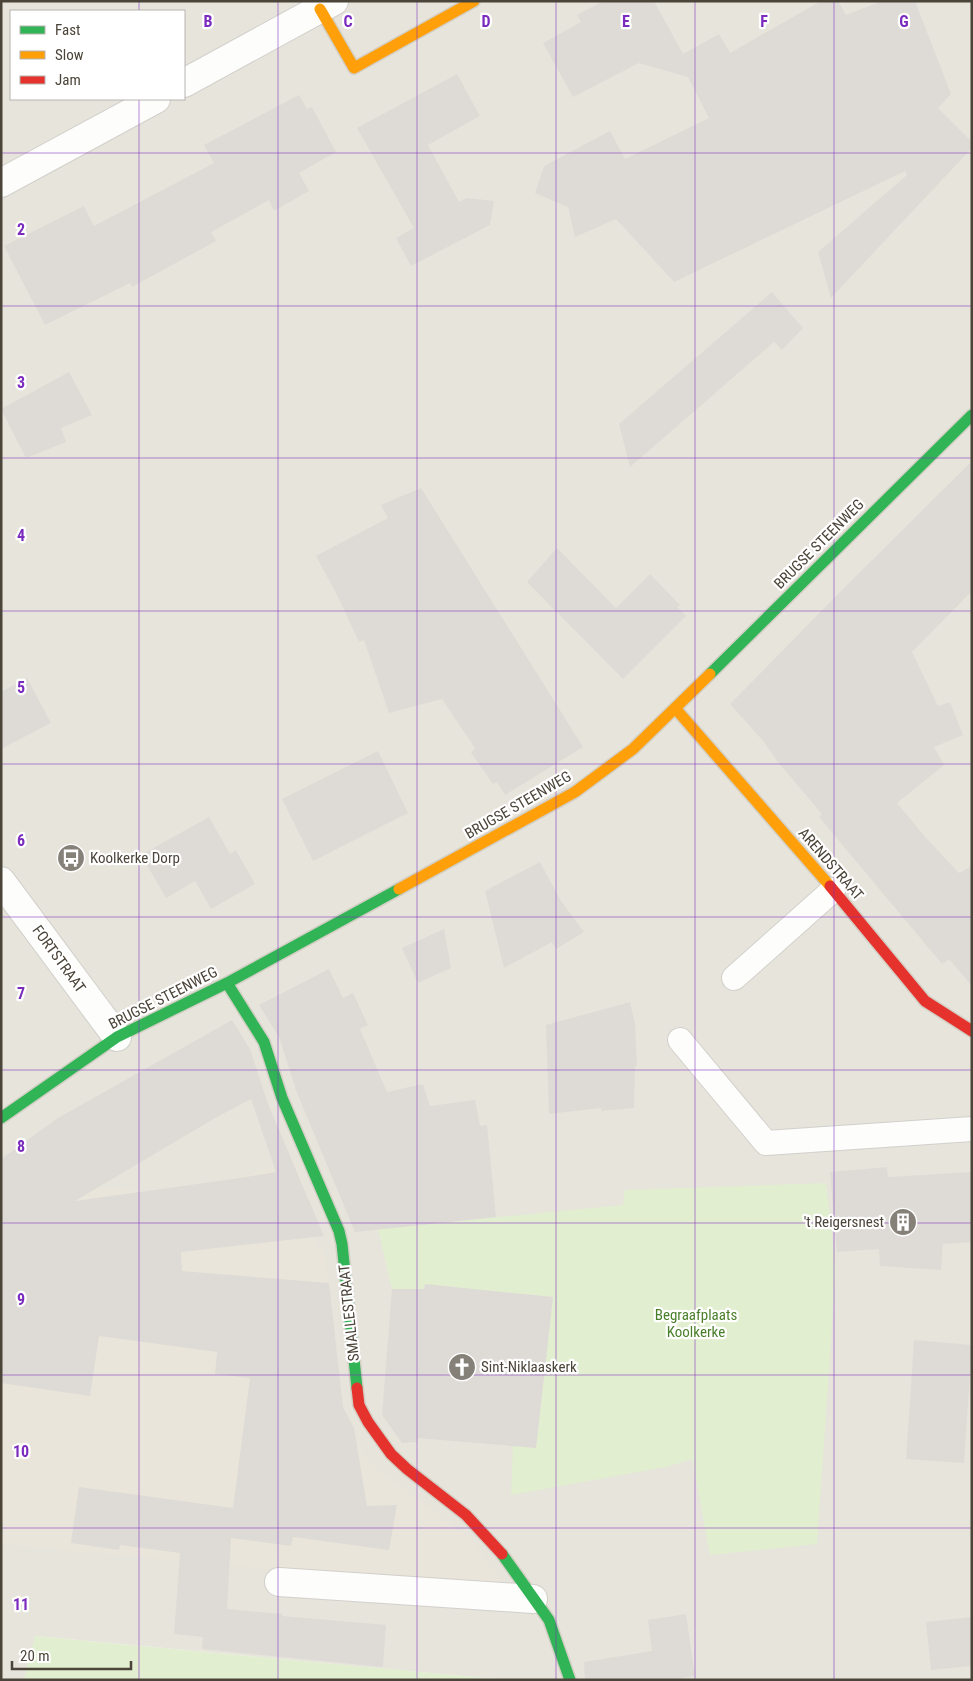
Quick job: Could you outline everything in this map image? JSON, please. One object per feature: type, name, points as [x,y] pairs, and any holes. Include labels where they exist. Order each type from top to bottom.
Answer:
[{"type":"street","points":[[185,82],[327,5],[354,68],[474,1]]},
{"type":"street","points":[[1,183],[154,100]]},
{"type":"street","name":"BRUGSE STEENWEG","points":[[1,1118],[117,1037],[227,983],[575,792],[633,749],[972,415]]},
{"type":"street","name":"ARENDSTRAAT","points":[[675,708],[833,890],[926,1001],[972,1030]]},
{"type":"street","name":"FORTSTRAAT","points":[[1,881],[117,1037]]},
{"type":"street","name":"SMALLESTRAAT","points":[[227,983],[264,1042],[282,1098],[339,1231],[359,1404],[368,1422],[391,1454],[473,1522],[508,1562],[549,1620],[570,1680]]},
{"type":"street","points":[[278,1582],[533,1599]]},
{"type":"lane","points":[[734,978],[833,890]]},
{"type":"lane","points":[[680,1040],[766,1143],[972,1129]]},
{"type":"shaded area","points":[[1,1],[972,1],[972,1680],[506,1680],[36,1636],[24,1680],[1,1680]]},
{"type":"shaded area","points":[[295,1158],[310,1202],[317,1247],[323,1247],[331,1292],[325,1293],[338,1401],[352,1438],[379,1470],[473,1541],[509,1591],[1,1544],[1,1178],[183,1195]]},
{"type":"green space","name":"Begraafplaats Koolkerke","points":[[826,1183],[836,1268],[817,1544],[710,1555],[692,1459],[666,1467],[511,1495],[513,1443],[532,1444],[532,1448],[536,1448],[553,1297],[456,1288],[420,1289],[420,1291],[392,1289],[378,1229],[623,1205],[625,1190]]},
{"type":"green space","points":[[35,1636],[506,1680],[24,1680]]},
{"type":"building","points":[[603,1],[654,1],[683,54],[719,34],[730,53],[821,1],[838,1],[846,15],[882,1],[915,1],[951,94],[938,108],[972,142],[972,148],[831,298],[818,252],[907,175],[905,171],[674,282],[616,219],[575,237],[568,207],[535,193],[544,166],[610,131],[625,159],[709,118],[688,77],[639,63],[573,97],[543,43],[581,22],[577,15]]},
{"type":"building","points":[[457,74],[480,116],[428,145],[459,202],[467,198],[494,201],[490,225],[411,266],[396,238],[414,228],[357,128]]},
{"type":"building","points":[[299,95],[307,109],[312,107],[336,152],[299,173],[309,191],[274,211],[269,200],[211,232],[216,241],[132,287],[130,283],[45,325],[4,246],[84,206],[94,226],[214,163],[204,145]]},
{"type":"building","points":[[772,292],[803,328],[782,350],[774,342],[630,467],[619,424]]},
{"type":"building","points":[[69,372],[92,415],[61,428],[66,442],[26,458],[1,409]]},
{"type":"building","points":[[972,461],[972,591],[912,652],[938,706],[950,702],[963,735],[934,747],[944,765],[897,803],[959,873],[972,866],[972,986],[949,959],[942,964],[819,817],[822,814],[777,761],[764,742],[730,704]]},
{"type":"building","points":[[421,488],[583,747],[505,795],[497,782],[493,784],[471,753],[475,748],[442,699],[389,713],[364,640],[359,642],[316,556],[388,518],[381,505]]},
{"type":"building","points":[[557,548],[616,608],[650,574],[680,605],[677,607],[686,616],[623,679],[527,582]]},
{"type":"building","points":[[27,678],[51,723],[1,749],[1,692]]},
{"type":"building","points":[[378,751],[408,813],[313,861],[282,799]]},
{"type":"building","points":[[209,817],[230,854],[236,850],[255,884],[211,909],[195,881],[166,898],[141,855]]},
{"type":"building","points":[[540,862],[561,901],[584,932],[556,949],[552,942],[504,968],[485,891]]},
{"type":"building","points":[[444,929],[451,968],[418,983],[402,948]]},
{"type":"building","points":[[329,969],[343,998],[353,993],[368,1025],[360,1029],[387,1092],[423,1084],[430,1106],[475,1100],[480,1126],[487,1125],[496,1217],[355,1232],[297,1093],[279,1037],[259,1005]]},
{"type":"building","points":[[630,1002],[635,1024],[637,1066],[635,1066],[634,1108],[601,1111],[601,1108],[549,1114],[546,1025]]},
{"type":"building","points":[[232,1020],[250,1049],[268,1104],[324,1236],[181,1252],[182,1271],[329,1283],[343,1407],[354,1428],[367,1506],[397,1505],[389,1550],[293,1537],[291,1546],[231,1538],[227,1609],[386,1625],[383,1667],[202,1649],[203,1637],[174,1634],[180,1553],[120,1545],[119,1550],[71,1543],[79,1487],[233,1508],[250,1378],[215,1374],[217,1352],[99,1336],[90,1396],[1,1383],[1,1159],[58,1118]],"holes":[[[251,1099],[276,1172],[240,1178],[75,1201]]]},
{"type":"building","name":"'t Reigersnest","points":[[887,1167],[888,1177],[972,1172],[972,1242],[943,1244],[941,1270],[880,1266],[879,1249],[837,1252],[830,1172]]},
{"type":"building","name":"Sint-Niklaaskerk","points":[[425,1284],[553,1297],[536,1448],[417,1438],[417,1442],[402,1443],[382,1415],[392,1289],[424,1289]]},
{"type":"building","points":[[914,1340],[972,1345],[964,1463],[906,1459]]},
{"type":"building","points":[[686,1614],[695,1676],[670,1680],[585,1680],[584,1662],[652,1651],[648,1620]]},
{"type":"building","points":[[972,1617],[972,1666],[931,1670],[926,1622]]},
{"type":"traffic: fast","points":[[710,674],[972,415]]},
{"type":"traffic: fast","points":[[1,1118],[117,1037],[227,983],[399,889]]},
{"type":"traffic: fast","points":[[227,983],[264,1042],[282,1098],[339,1231],[357,1388]]},
{"type":"traffic: fast","points":[[502,1554],[549,1620],[570,1680]]},
{"type":"traffic: slow","points":[[320,9],[354,68],[474,1]]},
{"type":"traffic: slow","points":[[399,889],[575,792],[633,749],[710,674]]},
{"type":"traffic: slow","points":[[675,708],[830,886]]},
{"type":"traffic: jam","points":[[830,886],[925,1001],[972,1031]]},
{"type":"traffic: jam","points":[[357,1388],[359,1405],[368,1422],[391,1454],[407,1469],[466,1515],[502,1554]]},
{"type":"place","name":"Koolkerke Dorp","points":[[71,858]]},
{"type":"place","name":"'t Reigersnest","points":[[903,1222]]},
{"type":"place","name":"Sint-Niklaaskerk","points":[[462,1367]]}]
